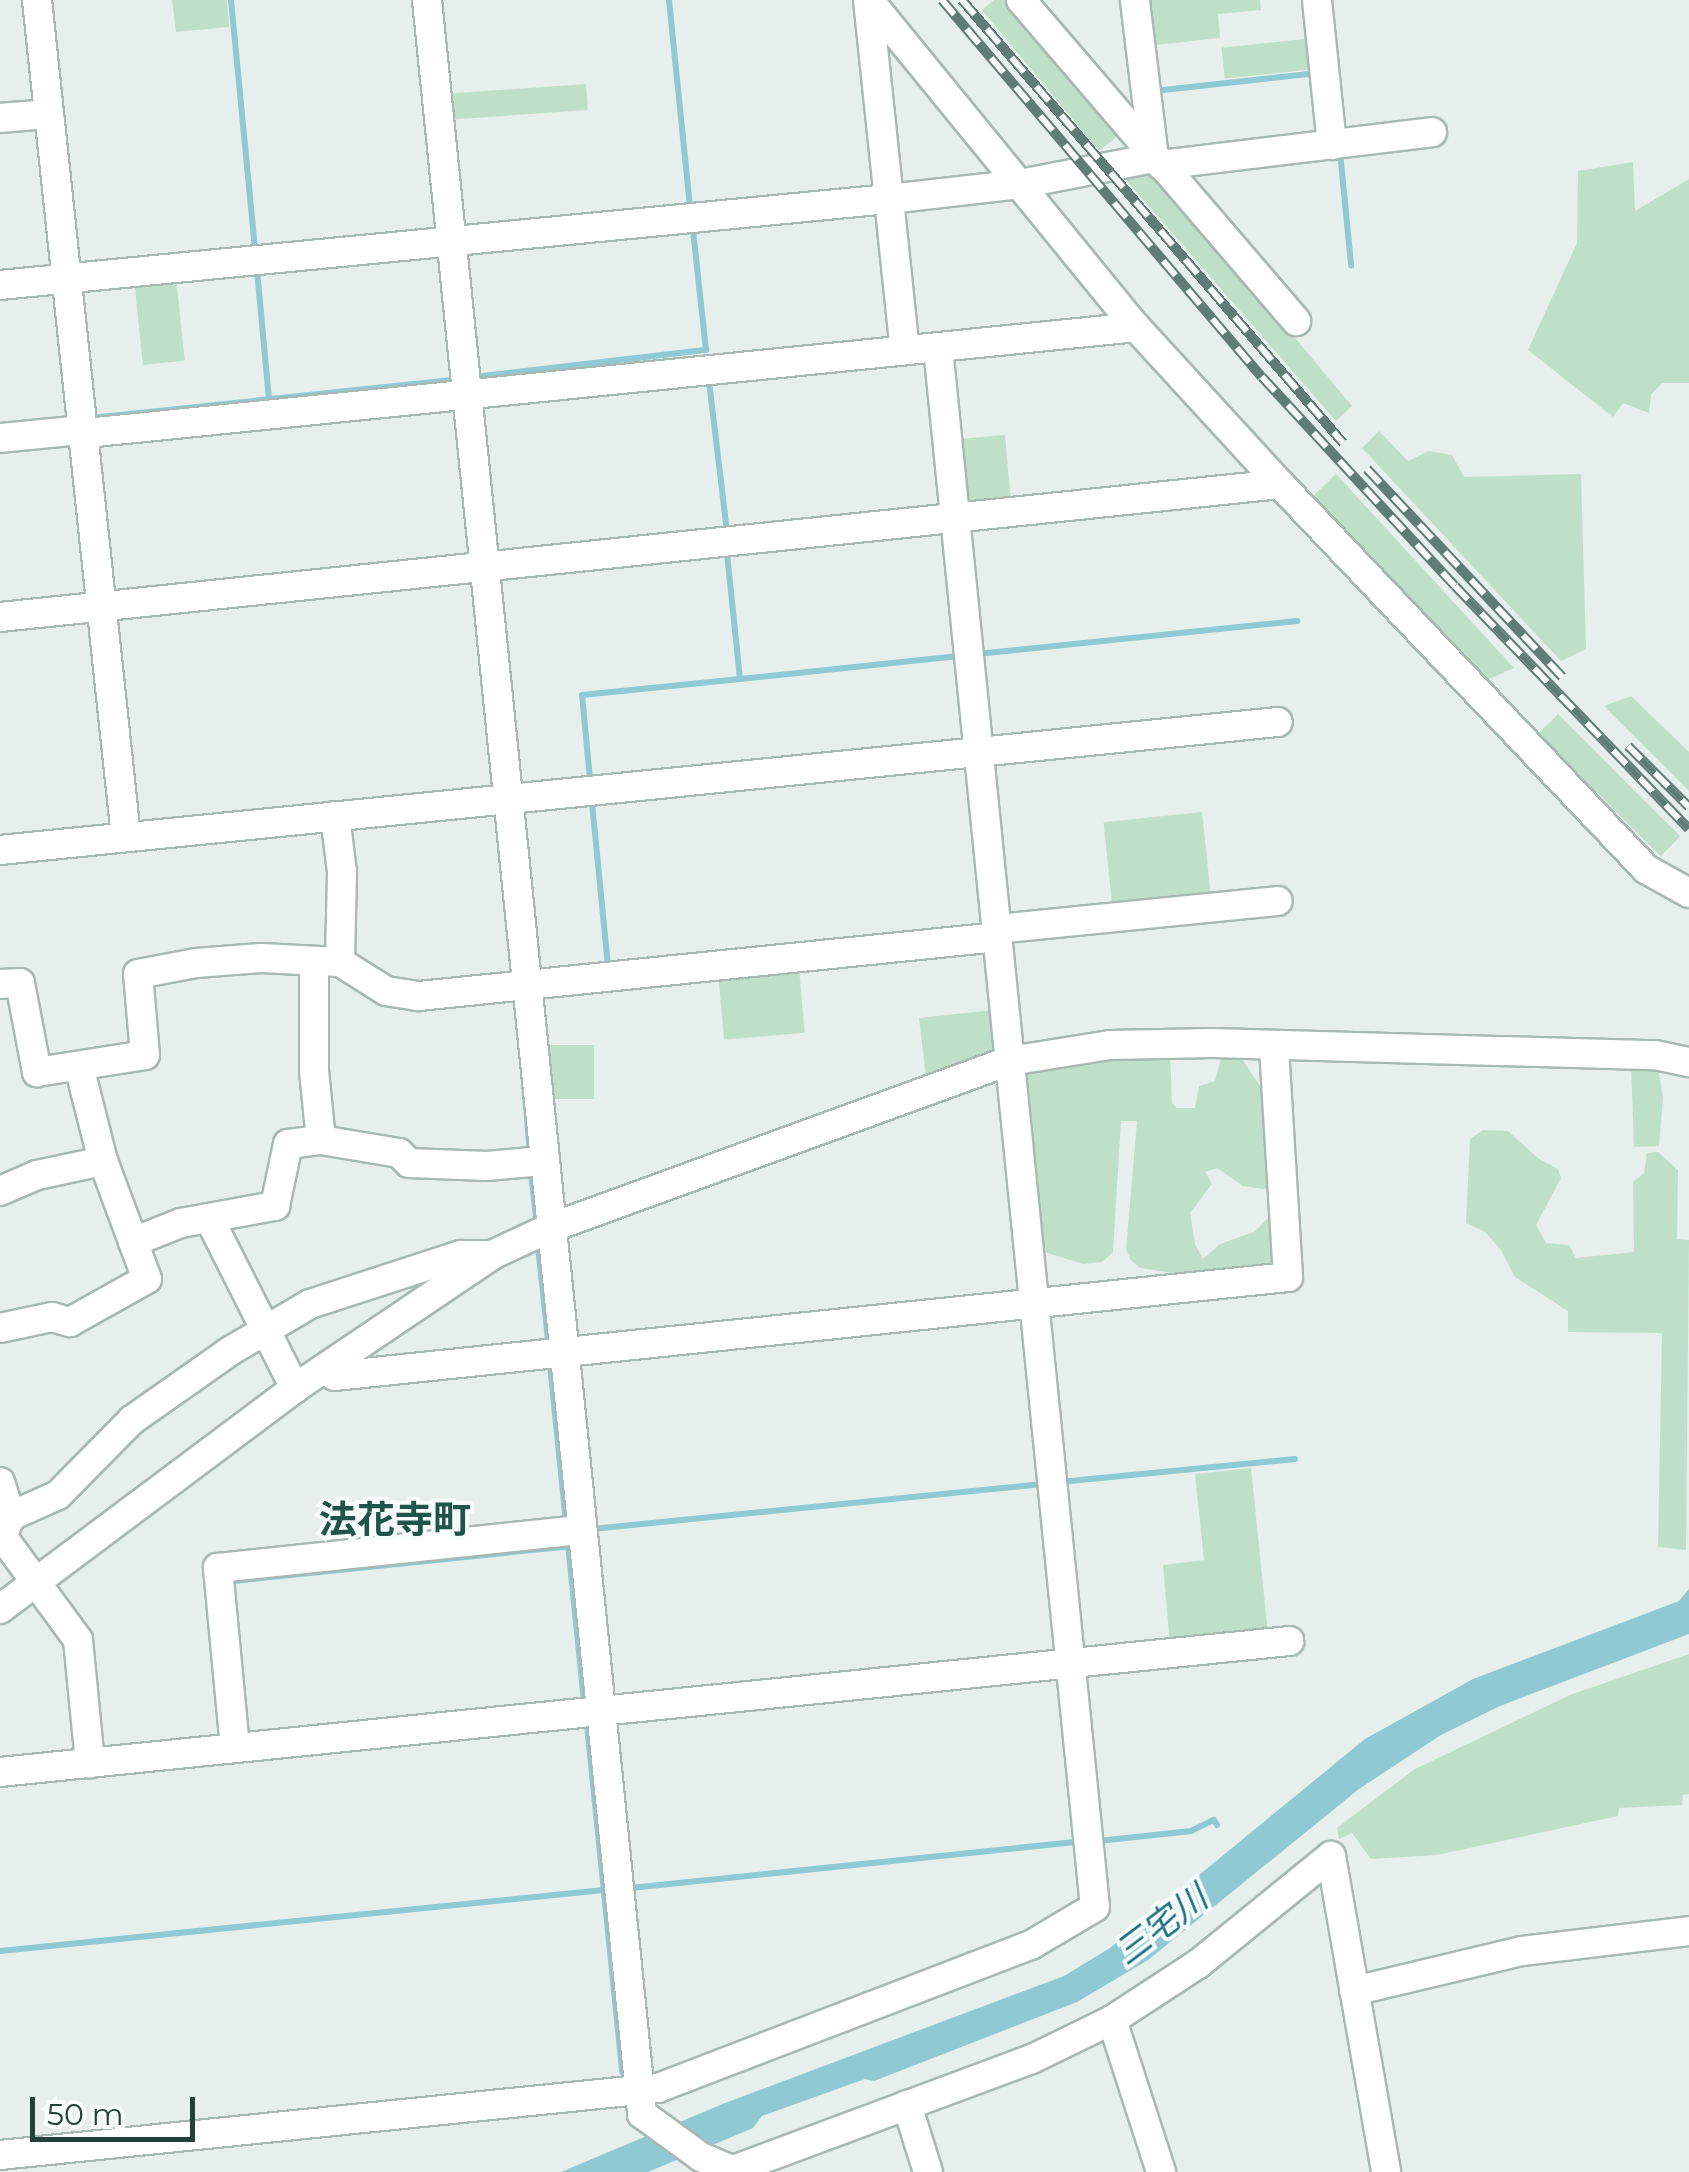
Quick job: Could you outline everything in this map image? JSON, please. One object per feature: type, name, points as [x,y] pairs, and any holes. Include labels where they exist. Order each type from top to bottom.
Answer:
[{"type":"street","points":[[37,0],[126,837]]},
{"type":"street","points":[[428,0],[524,986],[642,2114],[649,2124],[701,2157],[735,2171],[1032,2059],[1112,2020],[1198,1964],[1331,1856],[1386,2172]]},
{"type":"street","points":[[869,0],[1136,327],[1280,484],[1646,870],[1689,893]]},
{"type":"street","points":[[869,0],[905,350]]},
{"type":"street","points":[[1021,0],[1296,321]]},
{"type":"street","points":[[1135,0],[1157,161]]},
{"type":"street","points":[[1317,0],[1332,145]]},
{"type":"street","points":[[0,118],[49,114]]},
{"type":"street","points":[[0,285],[890,199],[1020,184],[1157,161],[1432,132]]},
{"type":"street","points":[[0,438],[1136,327]]},
{"type":"street","points":[[0,2156],[658,2088],[1031,1946],[1096,1907],[938,347]]},
{"type":"street","points":[[0,617],[1280,484]]},
{"type":"street","points":[[0,850],[1278,722]]},
{"type":"street","points":[[321,1140],[314,1071],[342,872],[334,816]]},
{"type":"street","points":[[0,984],[20,983],[37,1072],[145,1055],[138,974],[196,963],[262,958],[327,962],[386,991],[420,996],[1278,900]]},
{"type":"street","points":[[0,1609],[296,1388],[492,1255],[550,1228],[1010,1061],[1110,1044],[1655,1055],[1689,1062]]},
{"type":"street","points":[[324,1369],[335,1376],[1288,1277],[1274,1045]]},
{"type":"street","points":[[0,1328],[52,1317],[70,1322],[147,1280],[102,1161],[79,1066]]},
{"type":"street","points":[[133,1242],[181,1223],[276,1206],[288,1144],[321,1140],[400,1153],[409,1162],[487,1166],[542,1161]]},
{"type":"street","points":[[0,1190],[38,1175],[102,1161]]},
{"type":"street","points":[[209,1218],[296,1388]]},
{"type":"street","points":[[4,1530],[58,1495],[132,1420],[264,1330],[310,1304],[388,1276],[462,1256],[492,1255]]},
{"type":"street","points":[[0,1482],[4,1530],[78,1640],[90,1762]]},
{"type":"street","points":[[235,1748],[218,1568],[580,1530]]},
{"type":"street","points":[[0,1772],[1289,1642]]},
{"type":"street","points":[[1354,1990],[1522,1950],[1689,1931]]},
{"type":"street","points":[[1112,2020],[1161,2172]]},
{"type":"street","points":[[907,2105],[928,2172]]},
{"type":"green space","points":[[172,0],[227,0],[229,27],[176,32]]},
{"type":"green space","points":[[994,0],[1011,0],[1123,132],[1099,151],[982,10]]},
{"type":"green space","points":[[1141,0],[1260,0],[1261,10],[1218,14],[1220,38],[1146,46]]},
{"type":"green space","points":[[1314,38],[1317,69],[1225,79],[1222,48]]},
{"type":"green space","points":[[586,84],[588,110],[448,120],[446,94]]},
{"type":"green space","points":[[1633,162],[1635,211],[1689,179],[1689,383],[1662,383],[1651,395],[1649,413],[1623,403],[1613,417],[1528,350],[1577,243],[1578,171]]},
{"type":"green space","points":[[1156,172],[1352,406],[1336,421],[1126,180]]},
{"type":"green space","points":[[176,277],[185,361],[143,365],[134,281]]},
{"type":"green space","points":[[1379,431],[1408,461],[1429,451],[1452,455],[1464,477],[1581,474],[1586,649],[1561,661],[1362,448]]},
{"type":"green space","points":[[1005,435],[1010,498],[961,502],[955,439]]},
{"type":"green space","points":[[1336,474],[1514,668],[1487,680],[1313,496]]},
{"type":"green space","points":[[1631,696],[1689,752],[1689,791],[1604,706]]},
{"type":"green space","points":[[1558,714],[1680,836],[1661,856],[1538,734]]},
{"type":"green space","points":[[1202,812],[1211,898],[1113,908],[1104,822]]},
{"type":"green space","points":[[799,968],[805,1033],[724,1040],[718,975]]},
{"type":"green space","points":[[994,1010],[998,1049],[989,1060],[927,1085],[919,1018]]},
{"type":"green space","points":[[540,1045],[594,1045],[594,1099],[540,1099]]},
{"type":"green space","points":[[1170,1052],[1172,1103],[1177,1108],[1195,1108],[1199,1086],[1215,1081],[1221,1058],[1230,1054],[1240,1056],[1272,1104],[1275,1181],[1264,1189],[1243,1186],[1217,1168],[1205,1172],[1212,1184],[1190,1213],[1195,1244],[1203,1259],[1220,1244],[1254,1232],[1268,1218],[1277,1220],[1275,1269],[1184,1280],[1173,1273],[1140,1268],[1131,1260],[1126,1250],[1137,1121],[1121,1121],[1113,1252],[1102,1262],[1083,1264],[1038,1250],[1020,1083],[1027,1070],[1080,1056]]},
{"type":"green space","points":[[1631,1064],[1658,1066],[1663,1098],[1659,1146],[1634,1147]]},
{"type":"green space","points":[[1483,1130],[1508,1131],[1539,1159],[1558,1169],[1561,1178],[1536,1225],[1546,1243],[1569,1245],[1576,1258],[1634,1252],[1633,1182],[1644,1173],[1647,1153],[1658,1152],[1678,1170],[1677,1239],[1689,1240],[1686,1550],[1658,1547],[1662,1333],[1568,1332],[1568,1311],[1515,1277],[1501,1250],[1485,1232],[1466,1223],[1470,1139]]},
{"type":"green space","points":[[1251,1468],[1268,1634],[1170,1645],[1163,1565],[1204,1560],[1195,1474]]},
{"type":"green space","points":[[1689,1654],[1689,1794],[1683,1795],[1682,1805],[1619,1808],[1618,1816],[1437,1855],[1371,1859],[1352,1833],[1339,1839],[1337,1828],[1415,1769],[1570,1695]]},
{"type":"water","name":"三宅川","points":[[1689,1589],[1689,1634],[1500,1706],[1441,1735],[1359,1789],[1148,1960],[1077,2002],[874,2081],[865,2079],[762,2116],[753,2128],[648,2172],[561,2172],[725,2103],[1064,1976],[1110,1948],[1365,1739],[1473,1679],[1679,1601]]},
{"type":"waterway","points":[[231,0],[255,250]]},
{"type":"waterway","points":[[669,0],[690,208]]},
{"type":"waterway","points":[[1154,91],[1316,73]]},
{"type":"waterway","points":[[1340,152],[1351,265]]},
{"type":"waterway","points":[[475,377],[706,350],[693,230]]},
{"type":"waterway","points":[[257,270],[269,399]]},
{"type":"waterway","points":[[91,418],[452,380]]},
{"type":"waterway","points":[[709,381],[727,532]]},
{"type":"waterway","points":[[590,779],[582,695],[740,679],[727,554]]},
{"type":"waterway","points":[[977,654],[1297,621]]},
{"type":"waterway","points":[[740,679],[959,656]]},
{"type":"waterway","points":[[592,803],[608,966]]},
{"type":"waterway","points":[[517,999],[530,1153]]},
{"type":"waterway","points":[[531,1172],[536,1217]]},
{"type":"waterway","points":[[538,1246],[548,1340]]},
{"type":"waterway","points":[[550,1365],[566,1522]]},
{"type":"waterway","points":[[1060,1482],[1295,1459]]},
{"type":"waterway","points":[[592,1529],[1042,1484]]},
{"type":"waterway","points":[[568,1544],[584,1701]]},
{"type":"waterway","points":[[233,1581],[569,1546]]},
{"type":"waterway","points":[[587,1725],[622,2072]]},
{"type":"waterway","points":[[1098,1841],[1191,1831],[1214,1820],[1217,1825]]},
{"type":"waterway","points":[[630,1888],[1078,1842]]},
{"type":"waterway","points":[[0,1951],[604,1890]]},
{"type":"railway","points":[[942,0],[1262,377],[1455,586],[1689,829]]},
{"type":"railway","points":[[962,0],[1343,443]]},
{"type":"railway","points":[[1367,469],[1562,677]]},
{"type":"railway","points":[[1628,746],[1689,807]]},
{"type":"district","name":"法花寺町","points":[[395,1520]]}]
